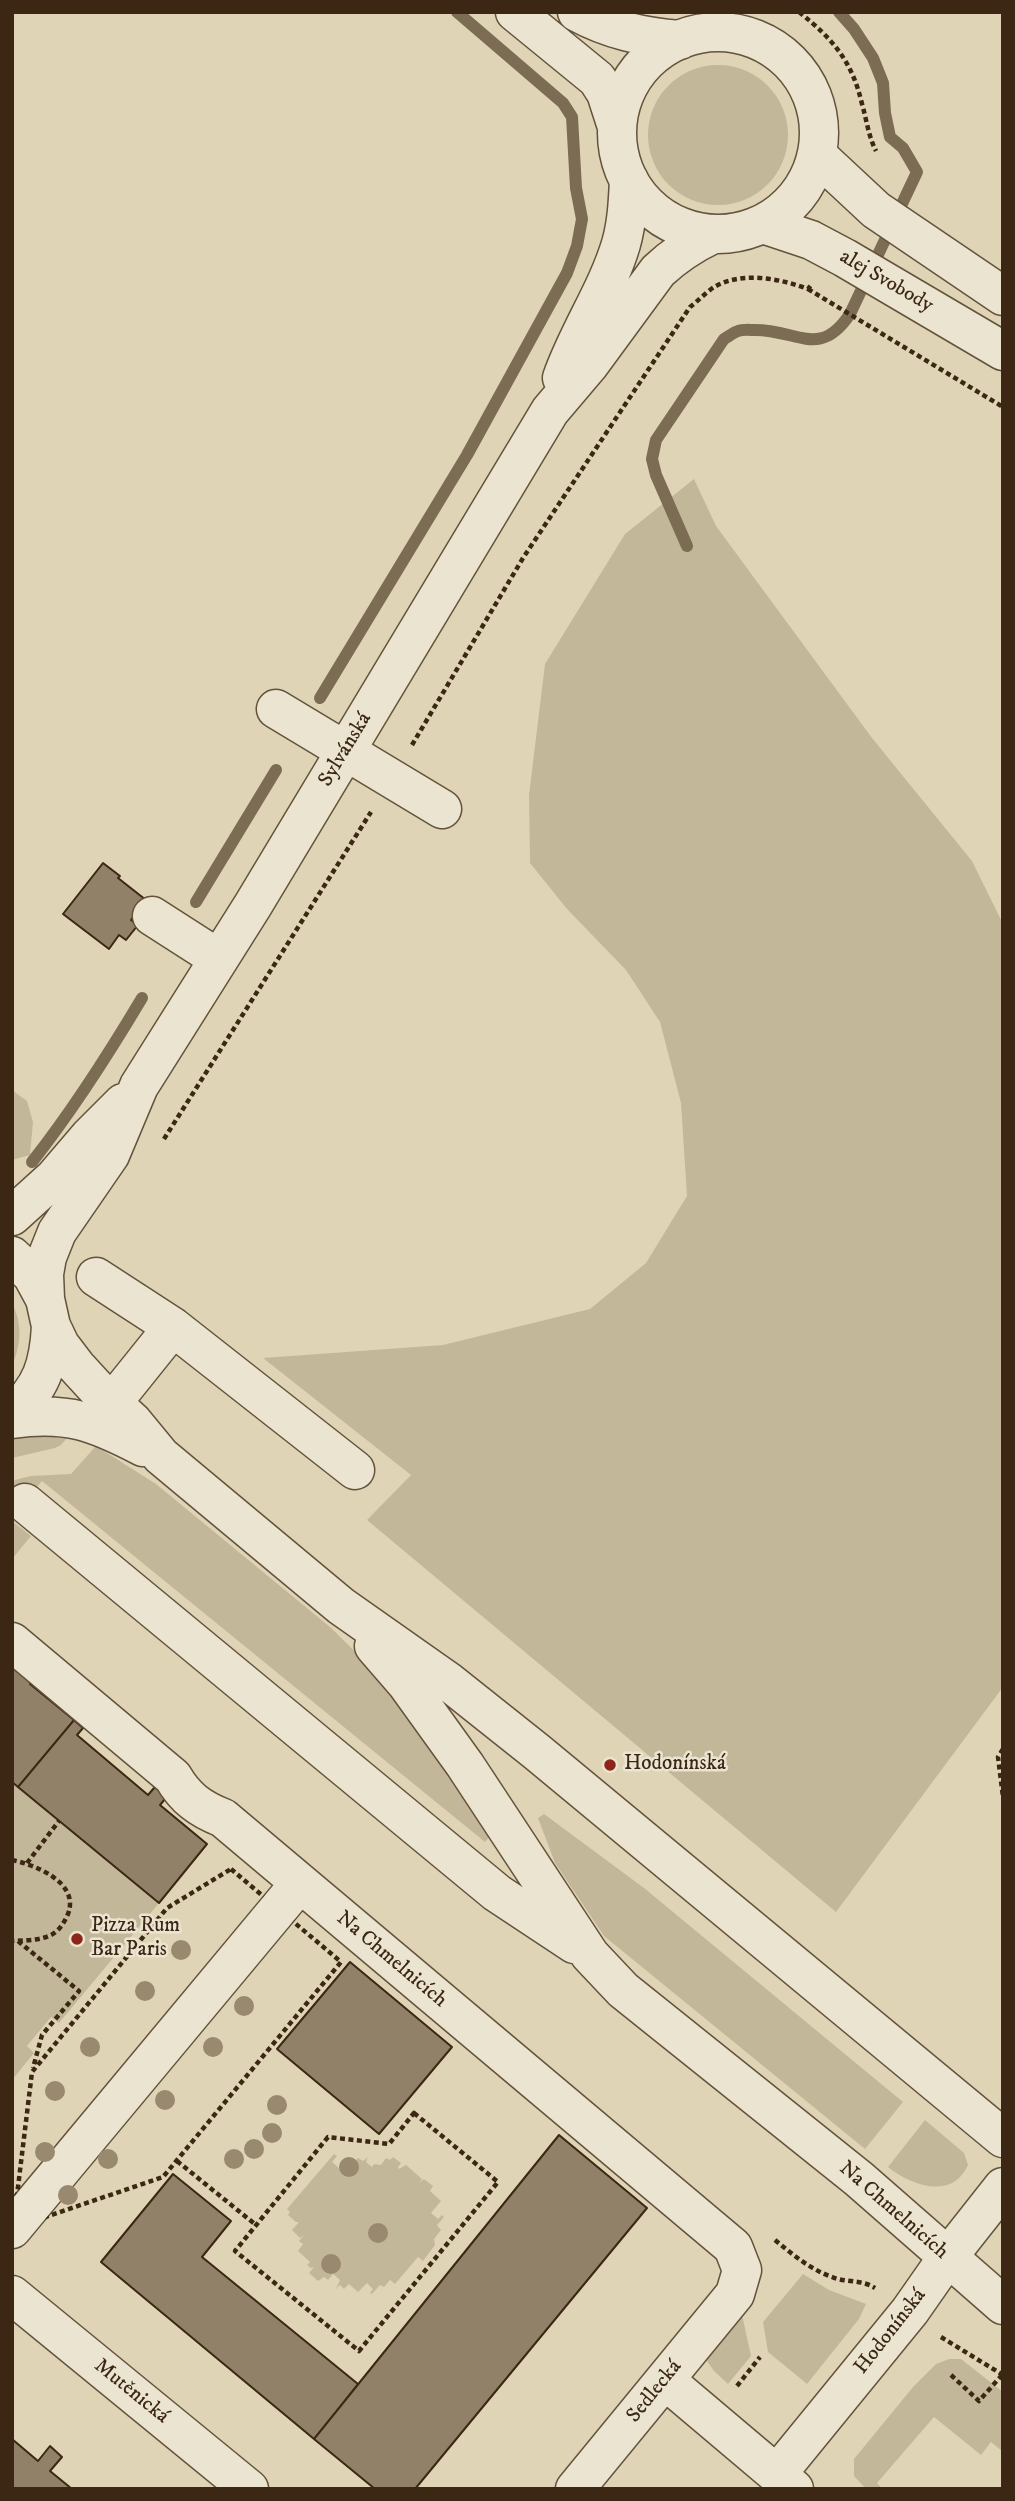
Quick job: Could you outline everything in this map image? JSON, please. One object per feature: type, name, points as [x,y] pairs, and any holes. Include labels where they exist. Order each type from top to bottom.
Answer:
[{"type":"street","points":[[515,12],[597,79],[606,93],[617,127],[622,163],[629,180],[651,208],[665,219],[688,230],[713,234],[739,233],[763,224],[784,210],[801,191],[811,174],[820,135],[816,106],[803,79],[791,63],[776,50],[739,34],[719,32],[680,40],[663,48],[648,61],[635,76],[620,109],[617,127]]},
{"type":"street","points":[[577,12],[597,23],[628,33],[680,40]]},
{"type":"street","points":[[817,155],[876,210],[1003,296]]},
{"type":"street","name":"Sylvánská","points":[[550,411],[573,345],[601,293],[621,244],[628,206],[629,180]]},
{"type":"street","name":"alej Svobody","points":[[763,224],[811,240],[1003,351]]},
{"type":"street","name":"Sylvánská","points":[[48,1312],[44,1274],[47,1257],[57,1232],[110,1155],[139,1086],[219,959],[550,411],[589,365],[658,271],[671,258],[713,234]]},
{"type":"street","points":[[276,709],[442,809]]},
{"type":"street","points":[[152,916],[219,959]]},
{"type":"street","name":"Sylvánská","points":[[12,1216],[54,1178],[89,1137],[139,1086]]},
{"type":"street","name":"Na Chmelnicích","points":[[12,1256],[32,1275],[60,1345],[76,1366],[133,1422],[161,1456],[341,1606],[449,1682],[527,1744],[1003,2137]]},
{"type":"street","points":[[96,1277],[173,1327],[355,1470]]},
{"type":"street","name":"Na Chmelnicích","points":[[12,1416],[27,1401],[42,1378],[50,1353],[48,1312]]},
{"type":"street","points":[[112,1403],[173,1327]]},
{"type":"street","name":"Na Chmelnicích","points":[[12,1416],[69,1416],[104,1427],[161,1456]]},
{"type":"street","name":"Na Chmelnicích","points":[[25,1503],[497,1893],[590,1955]]},
{"type":"street","name":"Na Chmelnicích","points":[[341,1606],[406,1683],[465,1765],[590,1955],[623,1990],[859,2179],[1003,2305]]},
{"type":"street","name":"Na Chmelnicích","points":[[12,1642],[173,1777],[182,1792],[203,1810],[222,1818],[733,2247],[742,2270],[735,2294]]},
{"type":"street","points":[[12,2229],[300,1883]]},
{"type":"street","name":"Hodonínská","points":[[665,2380],[785,2482],[947,2258],[1003,2187]]},
{"type":"street","name":"Sedlecká","points":[[575,2489],[735,2294]]},
{"type":"street","name":"Mutěnická","points":[[12,2295],[249,2489]]},
{"type":"path","points":[[799,12],[826,34],[849,66],[862,103],[869,136],[878,154]]},
{"type":"path","points":[[808,289],[833,252]]},
{"type":"path","points":[[163,1142],[391,779],[523,558],[690,307],[716,286],[751,277],[784,280],[808,289],[1003,407]]},
{"type":"path","points":[[1003,1749],[998,1756],[1003,1797]]},
{"type":"path","points":[[27,1863],[59,1821]]},
{"type":"path","points":[[12,1860],[27,1863],[60,1882],[69,1895],[71,1907],[66,1919],[54,1934],[15,1941]]},
{"type":"path","points":[[15,1941],[79,1991],[42,2035],[32,2072]]},
{"type":"path","points":[[414,2113],[498,2182],[359,2351],[235,2251],[256,2225],[328,2137],[389,2144],[414,2113]]},
{"type":"path","points":[[177,2161],[256,2225]]},
{"type":"path","points":[[949,2344],[1003,2375],[979,2402],[951,2375]]},
{"type":"path","points":[[734,2390],[760,2357]]},
{"type":"shaded area","points":[[718,65],[745,71],[767,86],[782,108],[788,135],[782,162],[767,184],[745,199],[718,205],[691,199],[669,184],[654,162],[648,135],[654,108],[669,86],[691,71]]},
{"type":"shaded area","points":[[694,479],[716,526],[872,738],[972,861],[1003,924],[1003,1687],[836,1912],[367,1520],[411,1475],[263,1358],[443,1345],[590,1309],[646,1263],[687,1196],[681,1103],[660,1022],[626,970],[567,909],[530,863],[529,795],[545,664],[625,534]]},
{"type":"shaded area","points":[[12,1090],[27,1101],[33,1122],[30,1155],[12,1160]]},
{"type":"shaded area","points":[[12,1303],[20,1334],[12,1366]]},
{"type":"shaded area","points":[[72,1432],[55,1448],[12,1458],[12,1435]]},
{"type":"shaded area","points":[[96,1446],[156,1484],[330,1627],[382,1678],[492,1834],[485,1842],[42,1481],[12,1518],[12,1481],[30,1476],[71,1474]]},
{"type":"shaded area","points":[[12,1521],[31,1536],[12,1559]]},
{"type":"shaded area","points":[[12,1782],[159,1903],[59,2023],[51,2017],[27,2046],[34,2053],[12,2080]]},
{"type":"shaded area","points":[[544,1814],[644,1888],[903,2102],[865,2149],[604,1936],[555,1863],[538,1818]]},
{"type":"shaded area","points":[[925,2120],[964,2153],[968,2165],[952,2183],[941,2186],[919,2184],[888,2167]]},
{"type":"shaded area","points":[[334,2154],[337,2156],[332,2162],[340,2169],[348,2159],[353,2164],[358,2158],[363,2161],[368,2157],[366,2162],[372,2167],[374,2164],[381,2165],[386,2158],[390,2160],[393,2157],[401,2163],[399,2169],[406,2165],[422,2179],[419,2183],[424,2179],[433,2186],[430,2191],[441,2201],[431,2213],[438,2219],[442,2215],[444,2217],[437,2225],[441,2230],[434,2239],[435,2245],[423,2261],[418,2257],[395,2284],[390,2280],[384,2287],[380,2285],[372,2294],[370,2293],[373,2289],[367,2283],[358,2292],[349,2284],[344,2289],[340,2285],[336,2289],[340,2280],[333,2274],[328,2280],[324,2277],[318,2281],[309,2273],[314,2267],[307,2265],[310,2262],[298,2251],[303,2244],[299,2241],[304,2235],[300,2238],[292,2230],[299,2222],[288,2215],[290,2212],[287,2209]]},
{"type":"shaded area","points":[[803,2274],[829,2290],[866,2304],[859,2319],[807,2384],[768,2352],[763,2322]]},
{"type":"shaded area","points":[[741,2310],[751,2356],[728,2384],[707,2361],[710,2346]]},
{"type":"shaded area","points":[[949,2359],[961,2359],[1003,2392],[1003,2452],[991,2442],[981,2455],[934,2417],[877,2483],[883,2489],[866,2489],[854,2476],[854,2459],[913,2387],[936,2364]]},
{"type":"building","points":[[103,863],[146,900],[131,920],[138,925],[126,940],[119,935],[109,949],[63,914]]},
{"type":"building","points":[[12,1665],[39,1674],[30,1684],[74,1720],[18,1787],[12,1782]]},
{"type":"building","points":[[74,1720],[83,1728],[77,1735],[148,1795],[160,1781],[171,1792],[160,1805],[207,1844],[159,1903],[18,1787]]},
{"type":"building","points":[[350,1962],[452,2047],[379,2134],[277,2049]]},
{"type":"building","points":[[559,2135],[647,2208],[415,2489],[375,2489],[314,2439]]},
{"type":"building","points":[[173,2174],[231,2221],[202,2257],[358,2384],[314,2439],[101,2262]]},
{"type":"building","points":[[12,2439],[38,2461],[50,2446],[62,2457],[50,2471],[72,2489],[12,2489]]},
{"type":"waterway","points":[[320,698],[467,455],[567,273],[577,246],[582,219],[576,188],[572,117],[563,103],[457,12]]},
{"type":"waterway","points":[[687,546],[656,475],[652,459],[656,440],[724,339],[733,333],[742,330],[770,331],[818,339],[839,328],[850,314],[917,172],[903,148],[890,137],[883,83],[873,58],[839,12]]},
{"type":"waterway","points":[[196,902],[276,770]]},
{"type":"waterway","points":[[32,1162],[90,1082],[142,998]]},
{"type":"place","name":"Hodonínská","points":[[610,1765]]},
{"type":"place","name":"Pizza Rum Bar Paris","points":[[77,1939]]}]
